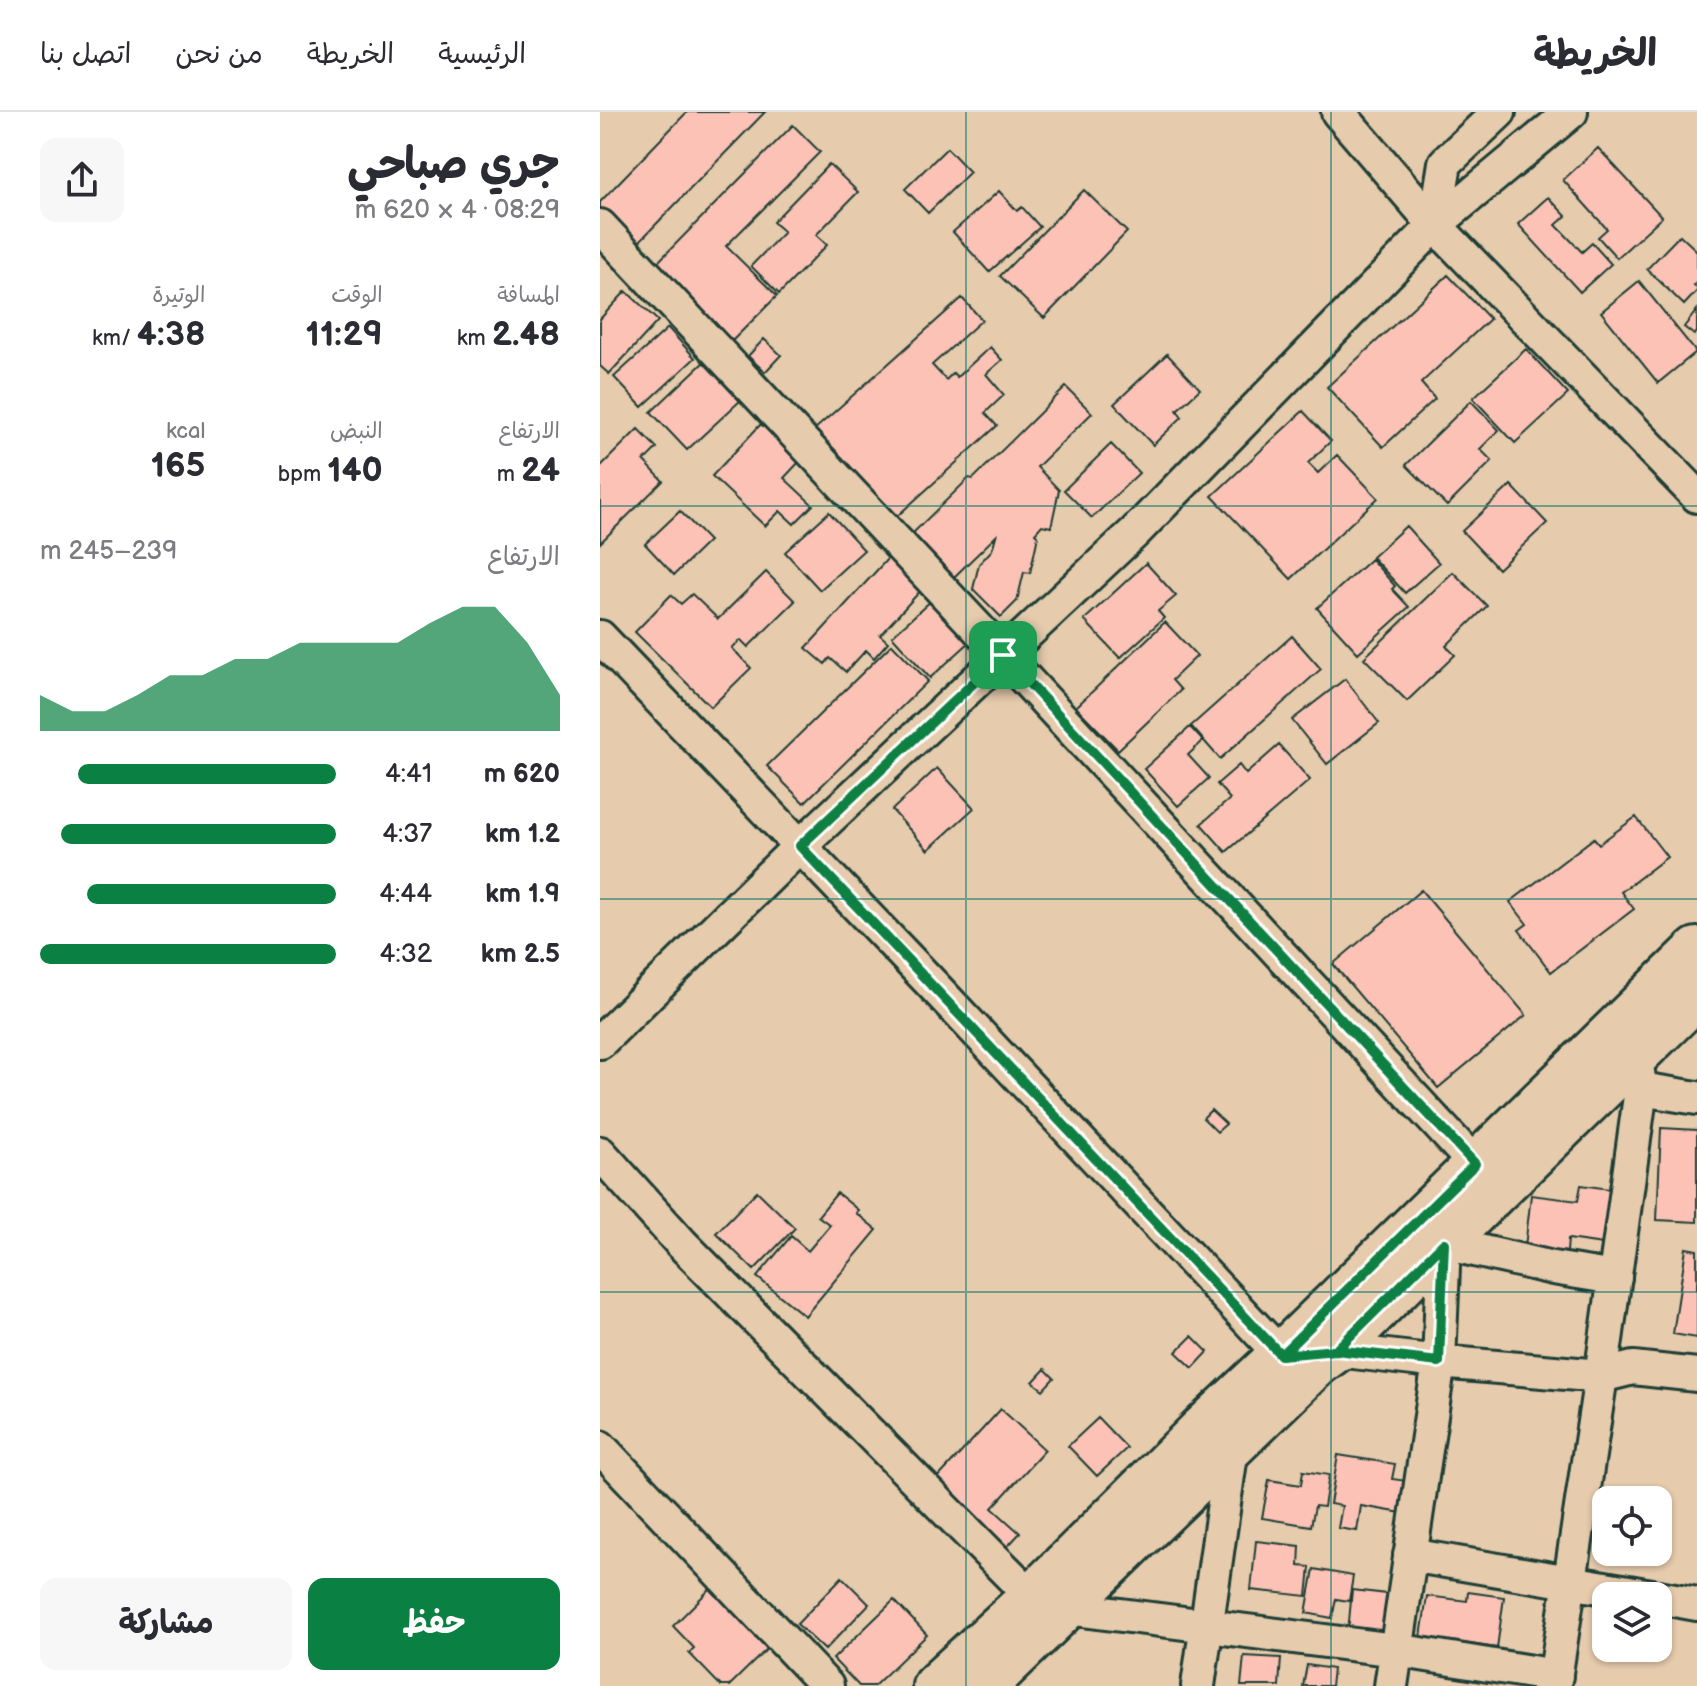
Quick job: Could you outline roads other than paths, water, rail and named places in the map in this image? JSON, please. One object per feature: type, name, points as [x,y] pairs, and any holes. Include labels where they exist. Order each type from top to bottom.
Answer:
[{"type":"main road","points":[[985,1686],[1049,1603],[1203,1428],[1475,1164],[1634,1054],[1697,950]]},
{"type":"main road","points":[[935,1686],[1049,1603],[1232,1447],[1318,1363],[1336,1350],[1634,1054],[1697,996]]},
{"type":"street","points":[[1338,112],[1435,225],[1697,496]]},
{"type":"street","points":[[1435,225],[1445,163],[1499,112]]},
{"type":"street","points":[[600,1042],[800,846],[1135,532],[1435,225],[1571,112]]},
{"type":"street","points":[[600,226],[1475,1164]]},
{"type":"street","points":[[600,637],[1281,1355],[1336,1350],[1601,1376],[1633,1368],[1697,1375]]},
{"type":"street","points":[[1634,1054],[1697,1098]]},
{"type":"street","points":[[600,1153],[682,1244],[1049,1603],[1396,1650],[1555,1681],[1615,1278],[1634,1054]]},
{"type":"street","points":[[1391,1686],[1439,1362],[1444,1243],[1553,1268],[1615,1278]]},
{"type":"street","points":[[600,1447],[827,1686]]},
{"type":"street","points":[[1198,1686],[1232,1447]]},
{"type":"street","points":[[1410,1555],[1592,1586]]},
{"type":"street","points":[[1672,1600],[1697,1604]]}]
